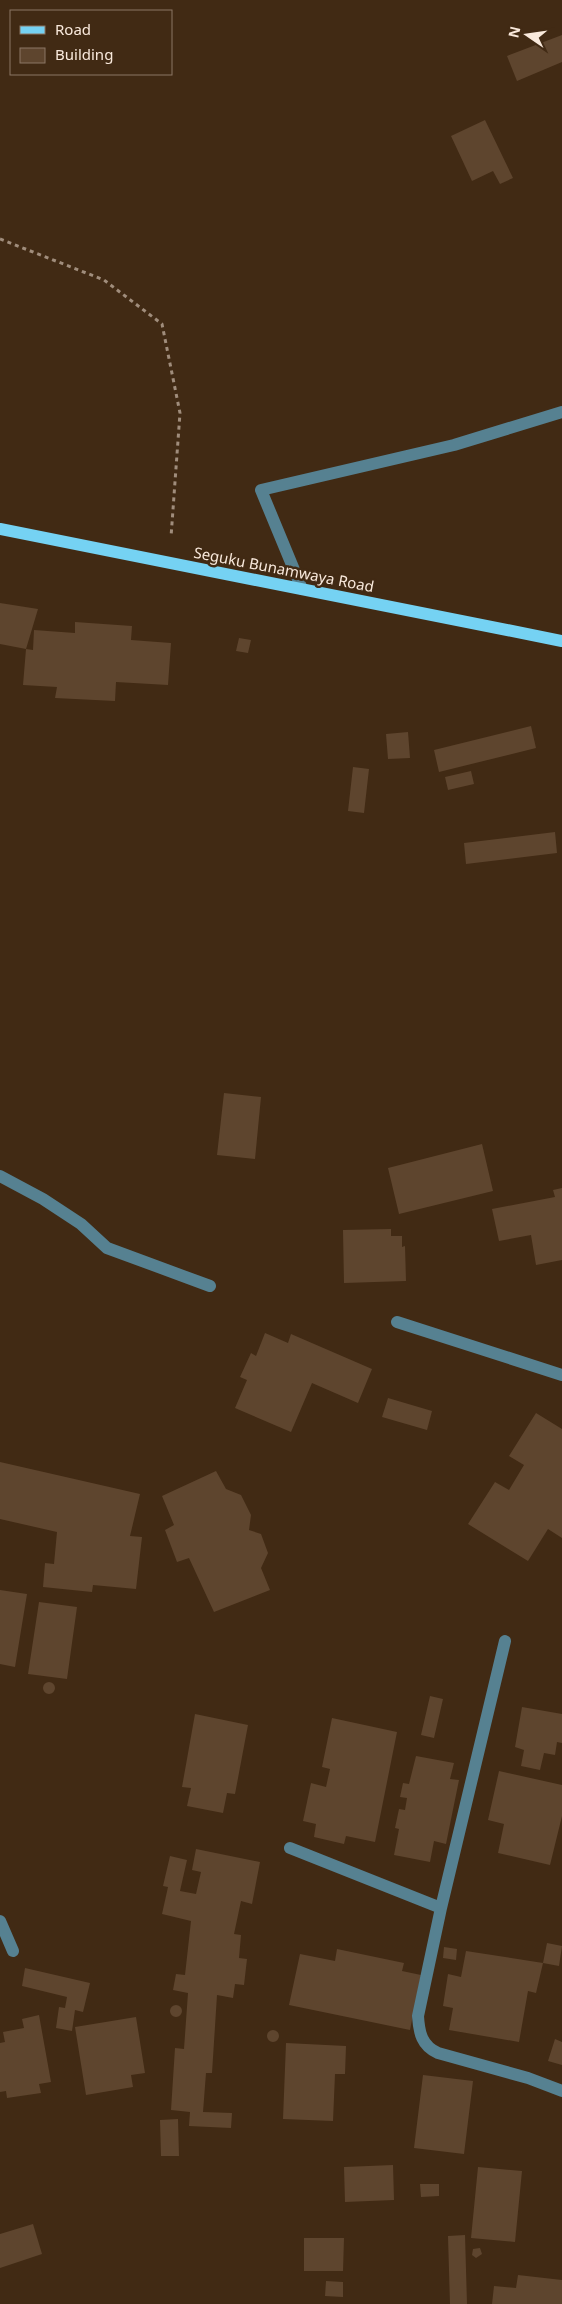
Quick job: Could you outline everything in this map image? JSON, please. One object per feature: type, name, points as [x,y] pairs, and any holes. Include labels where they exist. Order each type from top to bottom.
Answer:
[{"type":"main road","name":"Seguku Bunamwaya Road","points":[[0,529],[562,641]]},
{"type":"street","points":[[302,590],[260,490],[454,445],[562,412]]},
{"type":"street","points":[[0,1176],[43,1199],[81,1224],[107,1248],[210,1286]]},
{"type":"street","points":[[397,1322],[562,1375]]},
{"type":"street","points":[[505,1640],[441,1908],[418,2016],[418,2031],[424,2043],[438,2053],[528,2078],[562,2091]]},
{"type":"street","points":[[290,1848],[441,1908]]},
{"type":"street","points":[[0,1921],[13,1951]]},
{"type":"path","points":[[0,239],[104,280],[162,324],[180,413],[169,563]]},
{"type":"building","points":[[562,35],[562,62],[517,81],[507,56]]},
{"type":"building","points":[[485,120],[513,178],[500,184],[493,171],[472,181],[451,136]]},
{"type":"building","points":[[0,603],[38,609],[26,649],[0,644]]},
{"type":"building","points":[[75,622],[132,626],[131,640],[171,643],[168,685],[116,682],[115,701],[55,698],[57,687],[23,685],[26,649],[33,650],[34,630],[75,633]]},
{"type":"building","points":[[239,638],[251,640],[248,653],[236,651]]},
{"type":"building","points":[[531,726],[536,748],[439,772],[434,750]]},
{"type":"building","points":[[408,732],[410,758],[388,759],[386,734]]},
{"type":"building","points":[[353,767],[369,769],[364,813],[348,811]]},
{"type":"building","points":[[471,771],[474,784],[448,790],[445,777]]},
{"type":"building","points":[[555,832],[557,853],[466,864],[464,843]]},
{"type":"building","points":[[224,1093],[261,1097],[255,1159],[217,1155]]},
{"type":"building","points":[[482,1144],[493,1191],[399,1214],[388,1168]]},
{"type":"building","points":[[562,1188],[562,1260],[536,1265],[531,1235],[499,1241],[492,1209],[555,1197],[553,1190]]},
{"type":"building","points":[[391,1229],[391,1236],[402,1236],[402,1247],[405,1246],[406,1281],[344,1283],[343,1230]]},
{"type":"building","points":[[265,1333],[288,1343],[291,1334],[372,1369],[358,1403],[312,1383],[291,1432],[235,1408],[247,1380],[240,1377],[251,1353],[256,1356]]},
{"type":"building","points":[[388,1398],[432,1411],[427,1430],[382,1417]]},
{"type":"building","points":[[536,1413],[562,1429],[562,1538],[548,1529],[528,1561],[468,1524],[495,1482],[509,1490],[524,1465],[509,1456]]},
{"type":"building","points":[[0,1462],[140,1494],[130,1536],[142,1537],[136,1589],[93,1585],[92,1592],[43,1587],[45,1563],[54,1564],[57,1532],[0,1519]]},
{"type":"building","points":[[216,1471],[226,1489],[241,1495],[251,1515],[249,1530],[261,1534],[268,1553],[261,1568],[270,1590],[214,1612],[189,1558],[177,1562],[165,1530],[174,1525],[162,1496]]},
{"type":"building","points":[[0,1590],[27,1594],[15,1667],[0,1664]]},
{"type":"building","points":[[39,1602],[77,1607],[67,1679],[28,1674]]},
{"type":"building","points":[[47,1682],[51,1682],[55,1688],[51,1694],[47,1694],[43,1690],[43,1686]]},
{"type":"building","points":[[430,1696],[443,1699],[434,1738],[421,1735]]},
{"type":"building","points":[[522,1707],[562,1714],[562,1743],[557,1742],[555,1755],[544,1753],[540,1770],[521,1766],[524,1750],[515,1747]]},
{"type":"building","points":[[195,1714],[248,1725],[235,1794],[227,1793],[223,1813],[187,1806],[191,1788],[182,1787]]},
{"type":"building","points":[[332,1718],[397,1732],[375,1842],[346,1836],[344,1844],[314,1837],[316,1824],[303,1821],[311,1783],[326,1787],[330,1769],[322,1767]]},
{"type":"building","points":[[416,1756],[454,1763],[450,1779],[459,1780],[446,1844],[434,1841],[430,1862],[394,1855],[399,1829],[395,1828],[399,1809],[405,1810],[407,1798],[400,1797],[403,1783],[409,1784]]},
{"type":"building","points":[[499,1771],[562,1785],[562,1816],[550,1865],[498,1853],[504,1824],[488,1820]]},
{"type":"building","points":[[196,1849],[260,1862],[252,1904],[241,1901],[234,1934],[241,1935],[239,1958],[247,1959],[244,1985],[235,1984],[233,1998],[217,1995],[212,2073],[206,2073],[203,2112],[232,2113],[231,2128],[189,2126],[190,2112],[171,2110],[175,2048],[184,2049],[188,1993],[173,1990],[176,1974],[185,1975],[191,1921],[162,1914],[168,1887],[163,1886],[170,1856],[187,1860],[180,1891],[196,1894],[201,1872],[192,1870]]},
{"type":"building","points":[[547,1943],[562,1946],[559,1966],[543,1963]]},
{"type":"building","points":[[444,1947],[457,1949],[456,1960],[443,1958]]},
{"type":"building","points":[[337,1949],[404,1963],[402,1971],[421,1975],[410,2030],[289,2005],[300,1954],[335,1961]]},
{"type":"building","points":[[466,1951],[543,1963],[536,1993],[528,1991],[519,2042],[449,2030],[453,2008],[443,2006],[448,1974],[461,1977]]},
{"type":"building","points":[[25,1968],[90,1983],[83,2012],[75,2010],[72,2031],[56,2028],[59,2007],[65,2008],[67,1997],[22,1986]]},
{"type":"building","points":[[174,2005],[178,2005],[182,2011],[178,2017],[174,2017],[170,2013],[170,2009]]},
{"type":"building","points":[[39,2015],[51,2082],[39,2084],[41,2093],[7,2098],[6,2091],[0,2092],[0,2043],[5,2042],[3,2032],[24,2028],[22,2019]]},
{"type":"building","points":[[136,2017],[145,2073],[131,2075],[133,2087],[86,2095],[75,2027]]},
{"type":"building","points":[[275,2030],[278,2031],[278,2041],[271,2042],[268,2041],[267,2034],[268,2031]]},
{"type":"building","points":[[555,2039],[562,2042],[562,2065],[548,2061]]},
{"type":"building","points":[[286,2043],[346,2046],[345,2074],[335,2074],[333,2121],[283,2119]]},
{"type":"building","points":[[423,2075],[473,2081],[464,2154],[414,2148]]},
{"type":"building","points":[[178,2119],[179,2156],[161,2156],[160,2120]]},
{"type":"building","points":[[393,2165],[394,2200],[345,2202],[344,2167]]},
{"type":"building","points":[[478,2167],[522,2171],[515,2242],[471,2238]]},
{"type":"building","points":[[420,2184],[439,2184],[439,2196],[421,2197]]},
{"type":"building","points":[[33,2224],[42,2254],[0,2268],[0,2234]]},
{"type":"building","points":[[465,2235],[467,2304],[450,2304],[448,2236]]},
{"type":"building","points":[[304,2238],[344,2238],[343,2271],[304,2271]]},
{"type":"building","points":[[480,2248],[482,2254],[476,2258],[472,2255],[473,2249]]},
{"type":"building","points":[[518,2275],[562,2280],[562,2304],[492,2304],[494,2286],[516,2288]]},
{"type":"building","points":[[326,2281],[343,2282],[343,2297],[325,2296]]}]
